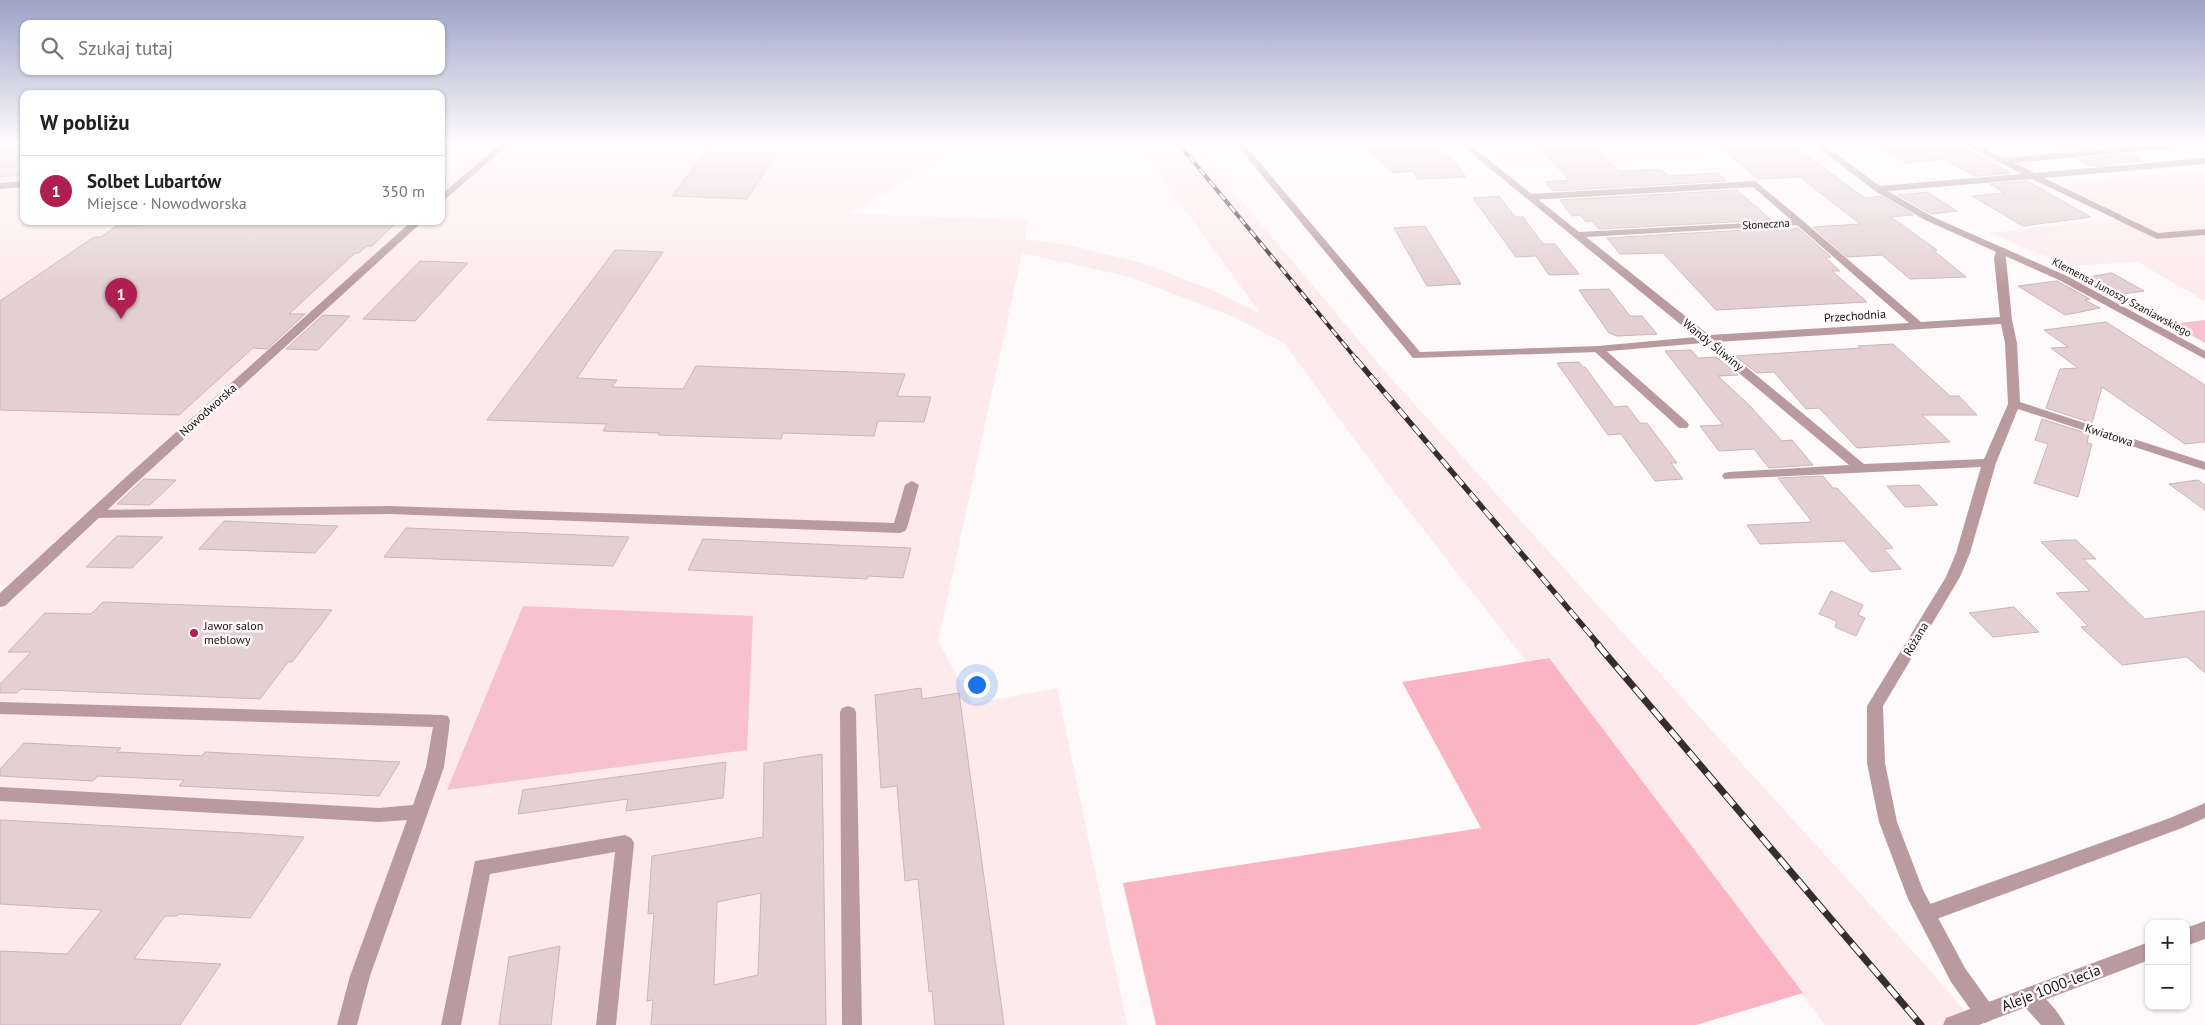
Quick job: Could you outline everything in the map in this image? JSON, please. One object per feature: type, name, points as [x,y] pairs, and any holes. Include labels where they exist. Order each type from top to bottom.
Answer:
[{"type":"street","name":"Przechodnia","points":[[1280,192],[1418,356],[1598,349],[1706,339],[2006,320]]},
{"type":"street","name":"Wandy Śliwiny","points":[[1524,192],[1706,339],[1861,468]]},
{"type":"street","points":[[1530,197],[1619,192]]},
{"type":"street","points":[[1764,192],[1799,222]]},
{"type":"street","name":"Klemensa Junoszy Szaniawskiego","points":[[1883,192],[1928,218],[2093,293],[2205,356]]},
{"type":"street","points":[[2066,192],[2157,236],[2205,232]]},
{"type":"street","name":"Słoneczna","points":[[1577,236],[1799,222],[1918,325]]},
{"type":"street","name":"Nowodworska","points":[[0,602],[94,514],[414,225]]},
{"type":"street","name":"Różana","points":[[1985,1013],[1958,975],[1915,893],[1891,831],[1880,790],[1876,763],[1875,706],[1953,576],[1963,553],[1989,463],[2014,404],[2011,343],[2006,320],[1999,258],[2001,250]]},
{"type":"street","points":[[1598,349],[1683,426]]},
{"type":"street","name":"Kwiatowa","points":[[2014,404],[2205,466]]},
{"type":"street","points":[[1728,476],[1989,463]]},
{"type":"street","points":[[94,514],[389,510],[900,528],[912,485]]},
{"type":"street","points":[[0,708],[442,721],[435,767],[360,976],[347,1025]]},
{"type":"street","points":[[848,712],[852,1025]]},
{"type":"street","points":[[0,794],[379,815],[418,812]]},
{"type":"street","points":[[1926,914],[2176,823],[2205,810]]},
{"type":"street","points":[[451,1025],[482,867],[625,843],[606,1025]]},
{"type":"street","points":[[2190,936],[2205,930]]},
{"type":"street","name":"Aleje 1000-lecia","points":[[1953,1025],[2145,953]]},
{"type":"street","points":[[2029,997],[2055,1025]]},
{"type":"shaded area","points":[[0,192],[20,192],[20,225],[445,225],[445,192],[887,192],[850,214],[1028,220],[1025,239],[1064,244],[1142,263],[1217,292],[1261,314],[1172,192],[1234,192],[1386,373],[1927,967],[1977,1025],[1825,1025],[1549,658],[1526,661],[1378,471],[1284,343],[1234,317],[1130,277],[1022,253],[938,641],[972,704],[1057,688],[1127,1025],[0,1025],[0,611],[26,586],[0,585]]},
{"type":"shaded area","points":[[2076,192],[2205,192],[2205,301],[2138,262],[2068,266],[1990,233],[2124,218]]},
{"type":"shaded area","points":[[2205,320],[2205,343],[2171,324]]},
{"type":"shaded area","points":[[523,606],[753,616],[747,750],[447,790]]},
{"type":"shaded area","points":[[1549,658],[1803,993],[1696,1025],[1156,1025],[1123,883],[1481,828],[1402,682]]},
{"type":"building","points":[[675,192],[752,192],[747,199],[672,196]]},
{"type":"building","points":[[1705,192],[1739,192],[1771,220],[1599,229],[1592,221],[1586,222],[1580,215],[1572,216],[1560,200]]},
{"type":"building","points":[[1819,192],[1856,192],[1865,198],[1881,196],[1913,215],[1891,217],[1937,250],[1933,250],[1966,277],[1910,279],[1882,255],[1847,257],[1813,227],[1860,224]]},
{"type":"building","points":[[1927,192],[1957,211],[1931,214],[1898,195]]},
{"type":"building","points":[[2003,192],[2046,192],[2091,217],[2023,226],[1972,196],[2005,193]]},
{"type":"building","points":[[1499,196],[1515,217],[1523,217],[1543,244],[1555,244],[1579,274],[1549,275],[1536,256],[1516,257],[1473,198]]},
{"type":"building","points":[[394,225],[372,246],[367,246],[359,253],[355,253],[289,314],[305,314],[267,349],[253,348],[179,415],[0,410],[0,301],[94,237],[101,237],[116,226]]},
{"type":"building","points":[[1425,226],[1461,284],[1427,286],[1394,228]]},
{"type":"building","points":[[1780,228],[1782,230],[1798,228],[1831,257],[1826,258],[1840,271],[1832,271],[1867,302],[1716,310],[1663,253],[1620,254],[1607,238]]},
{"type":"building","points":[[615,250],[663,252],[577,378],[617,380],[612,387],[683,389],[696,366],[905,374],[897,396],[931,397],[924,422],[878,421],[874,436],[783,433],[781,439],[658,435],[659,433],[603,431],[607,424],[487,420]]},
{"type":"building","points":[[420,261],[468,263],[415,321],[363,319]]},
{"type":"building","points":[[2112,273],[2144,291],[2108,296],[2076,279]]},
{"type":"building","points":[[2057,281],[2090,299],[2085,300],[2100,308],[2065,315],[2018,286]]},
{"type":"building","points":[[1609,289],[1630,316],[1642,316],[1657,334],[1617,336],[1609,333],[1579,290]]},
{"type":"building","points":[[323,315],[350,316],[318,350],[286,349]]},
{"type":"building","points":[[2106,322],[2205,385],[2205,442],[2185,444],[2102,387],[2092,423],[2046,408],[2060,369],[2078,368],[2051,348],[2068,347],[2044,330]]},
{"type":"building","points":[[1893,344],[1950,396],[1959,396],[1977,415],[1922,415],[1950,442],[1857,448],[1819,408],[1806,409],[1774,372],[1757,373],[1735,356],[1861,348],[1858,346]]},
{"type":"building","points":[[1691,350],[1698,358],[1716,357],[1738,375],[1718,376],[1749,405],[1782,441],[1792,440],[1813,465],[1769,468],[1754,449],[1719,451],[1700,426],[1723,425],[1665,351]]},
{"type":"building","points":[[1579,362],[1585,367],[1615,407],[1627,406],[1640,423],[1647,423],[1677,463],[1671,463],[1683,479],[1655,481],[1621,434],[1608,435],[1557,363]]},
{"type":"building","points":[[2042,419],[2089,434],[2087,443],[2092,444],[2078,497],[2034,483],[2048,444],[2035,440]]},
{"type":"building","points":[[1823,476],[1833,488],[1837,488],[1893,548],[1884,549],[1901,569],[1871,572],[1844,541],[1760,544],[1747,525],[1812,522],[1778,478]]},
{"type":"building","points":[[144,479],[176,480],[150,505],[117,504]]},
{"type":"building","points":[[2198,480],[2205,485],[2205,510],[2169,484]]},
{"type":"building","points":[[1919,485],[1938,505],[1905,507],[1887,486]]},
{"type":"building","points":[[224,521],[338,526],[315,553],[199,549]]},
{"type":"building","points":[[406,528],[629,537],[613,566],[384,557]]},
{"type":"building","points":[[117,536],[163,537],[132,568],[86,567]]},
{"type":"building","points":[[703,539],[911,548],[903,578],[868,576],[867,579],[688,570]]},
{"type":"building","points":[[2076,540],[2096,559],[2083,559],[2145,619],[2205,611],[2205,673],[2187,657],[2122,665],[2081,627],[2088,626],[2056,593],[2090,591],[2041,542]]},
{"type":"building","points":[[1831,591],[1863,605],[1858,615],[1865,618],[1856,636],[1835,627],[1837,621],[1819,614]]},
{"type":"building","points":[[103,602],[332,610],[292,662],[288,662],[260,699],[21,689],[17,693],[0,693],[0,684],[31,652],[8,652],[45,613],[91,614]]},
{"type":"building","points":[[2014,607],[2039,632],[1993,637],[1969,613]]},
{"type":"building","points":[[921,688],[922,699],[959,693],[1004,1025],[935,1025],[932,991],[929,992],[918,879],[905,881],[897,786],[881,788],[875,695]]},
{"type":"building","points":[[24,743],[121,748],[117,752],[202,756],[205,752],[400,762],[379,796],[179,786],[184,780],[98,776],[93,781],[0,776],[0,769]]},
{"type":"building","points":[[822,754],[826,1025],[651,1025],[653,1000],[647,1001],[654,913],[648,914],[652,856],[763,837],[764,763]],"holes":[[[761,893],[758,975],[714,985],[717,902]]]},
{"type":"building","points":[[726,762],[723,798],[626,811],[628,799],[518,814],[523,790]]},
{"type":"building","points":[[0,820],[304,837],[250,918],[179,914],[177,916],[165,916],[134,959],[221,964],[180,1025],[0,1025],[0,951],[67,954],[102,910],[0,904]]},
{"type":"building","points":[[560,946],[551,1025],[499,1025],[509,957]]},
{"type":"railway","points":[[1218,192],[1357,360]]},
{"type":"railway","points":[[1356,359],[1600,646]]},
{"type":"railway","points":[[1598,645],[1921,1025]]},
{"type":"place","name":"Solbet Lubartów","points":[[121,319]]},
{"type":"place","name":"Jawor salon meblowy","points":[[194,633]]}]
